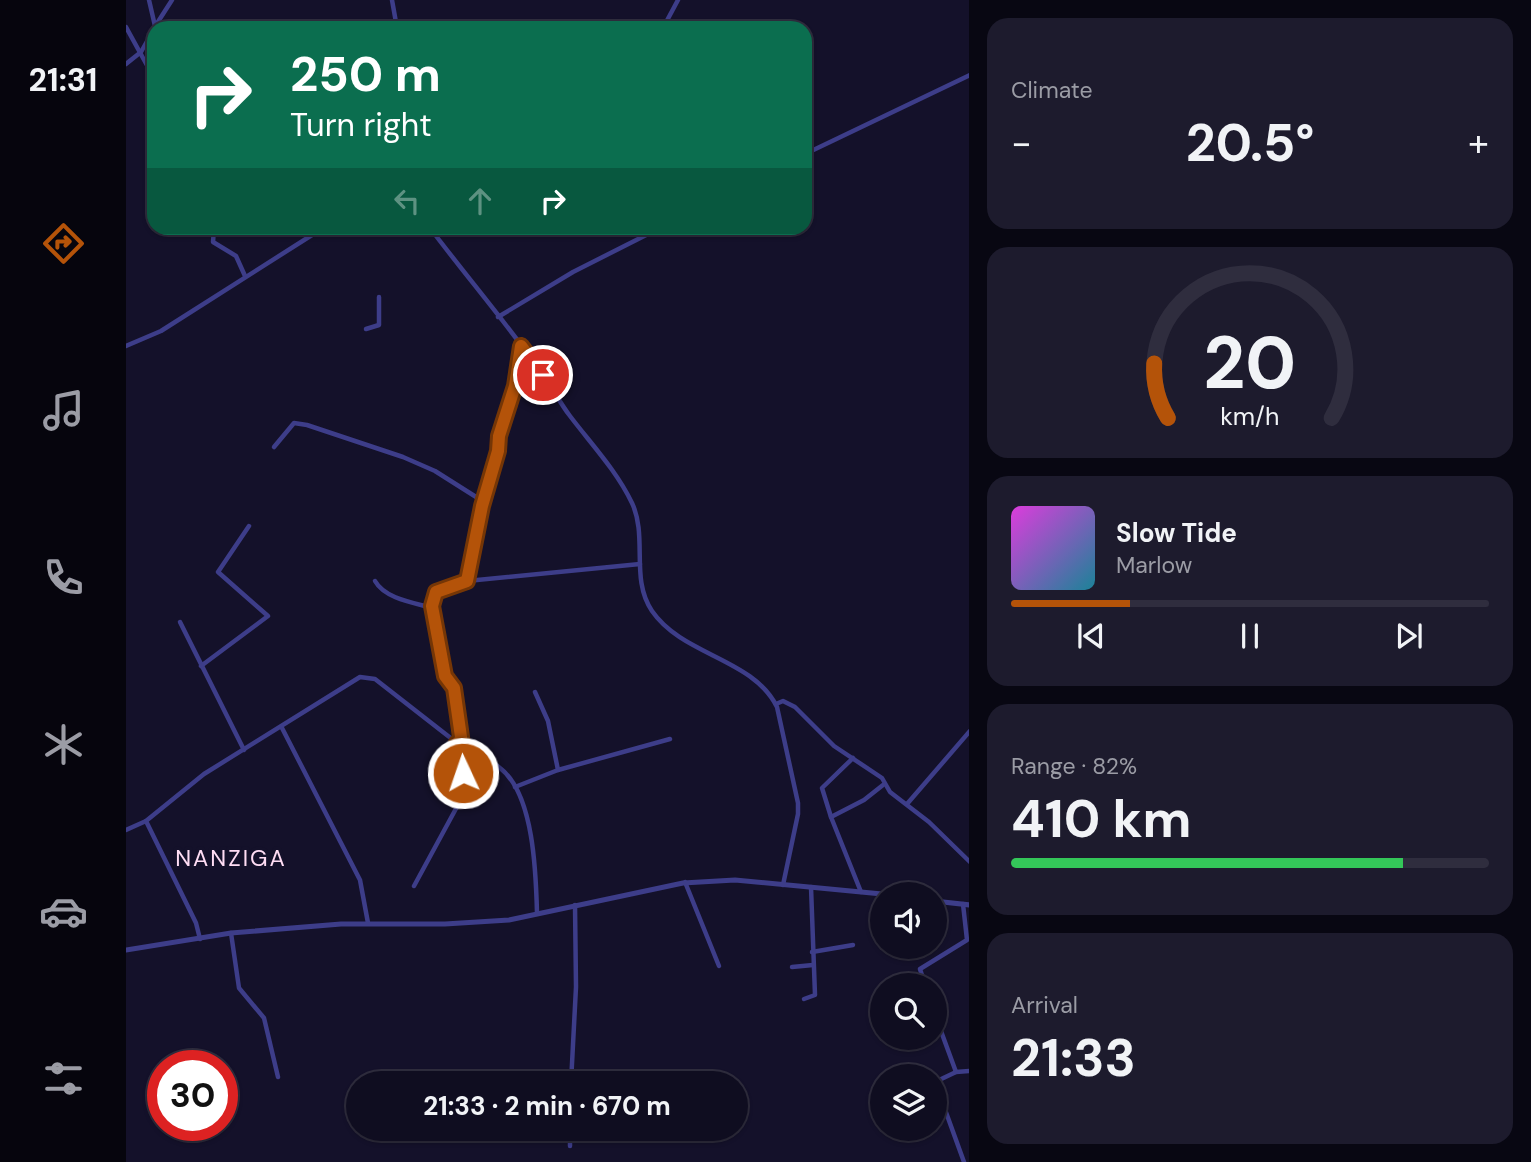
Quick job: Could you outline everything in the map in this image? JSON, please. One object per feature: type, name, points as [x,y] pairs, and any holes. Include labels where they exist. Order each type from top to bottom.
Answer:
[{"type":"street","points":[[149,0],[154,21]]},
{"type":"street","points":[[159,21],[172,0]]},
{"type":"street","points":[[392,0],[396,21]]},
{"type":"street","points":[[667,21],[678,0]]},
{"type":"street","points":[[126,27],[147,64]]},
{"type":"street","points":[[126,64],[141,52],[147,42]]},
{"type":"street","points":[[812,151],[969,75]]},
{"type":"street","points":[[214,235],[213,242],[236,256],[245,276]]},
{"type":"street","points":[[127,346],[161,331],[312,235]]},
{"type":"street","points":[[435,235],[521,346],[569,415],[603,456],[633,506],[644,596],[666,627],[759,682],[776,704],[798,814],[783,885]]},
{"type":"street","points":[[498,317],[573,272],[646,235]]},
{"type":"street","points":[[366,329],[379,325],[379,297]]},
{"type":"street","points":[[467,581],[498,451],[499,436],[515,386],[521,346]]},
{"type":"street","points":[[274,447],[293,424],[307,425],[403,457],[435,471],[484,502]]},
{"type":"street","points":[[201,666],[268,616],[218,572],[249,526]]},
{"type":"street","points":[[414,886],[465,792],[454,688],[445,676],[433,608],[436,592],[467,581],[640,564]]},
{"type":"street","points":[[375,581],[384,591],[401,599],[433,608]]},
{"type":"street","points":[[180,622],[244,750]]},
{"type":"street","points":[[282,728],[286,721],[360,677],[375,680],[459,743],[501,768],[515,787],[528,825],[537,913]]},
{"type":"street","points":[[536,692],[548,721],[558,770]]},
{"type":"street","points":[[776,704],[783,701],[794,707],[834,746],[882,778],[883,785],[969,862]]},
{"type":"street","points":[[126,830],[146,821],[187,786],[275,729],[282,728]]},
{"type":"street","points":[[282,728],[360,880],[368,923]]},
{"type":"street","points":[[907,804],[969,731]]},
{"type":"street","points":[[515,787],[558,770],[670,739]]},
{"type":"street","points":[[853,758],[822,788],[861,892]]},
{"type":"street","points":[[831,817],[864,800],[883,785]]},
{"type":"street","points":[[146,821],[196,923],[200,939]]},
{"type":"street","points":[[126,950],[230,933],[368,923],[452,924],[509,920],[685,882],[735,880],[870,893]]},
{"type":"street","points":[[685,882],[719,966]]},
{"type":"street","points":[[804,999],[815,995],[811,887]]},
{"type":"street","points":[[921,973],[920,969],[967,940],[966,905],[947,903]]},
{"type":"street","points":[[571,1071],[576,987],[575,905]]},
{"type":"street","points":[[230,933],[239,988],[264,1017],[278,1077]]},
{"type":"street","points":[[813,952],[853,944]]},
{"type":"street","points":[[792,967],[813,965]]},
{"type":"street","points":[[947,1047],[956,1072]]},
{"type":"street","points":[[964,1162],[935,1082],[956,1072],[969,1072]]},
{"type":"street","points":[[570,1141],[570,1146]]},
{"type":"district","name":"NANZIGA","points":[[231,858]]},
{"type":"route","points":[[463,773],[457,743],[462,744],[454,688],[445,676],[432,606],[433,596],[442,589],[465,584],[467,581],[482,506],[495,465],[499,436],[515,386],[521,346],[543,375]]}]
